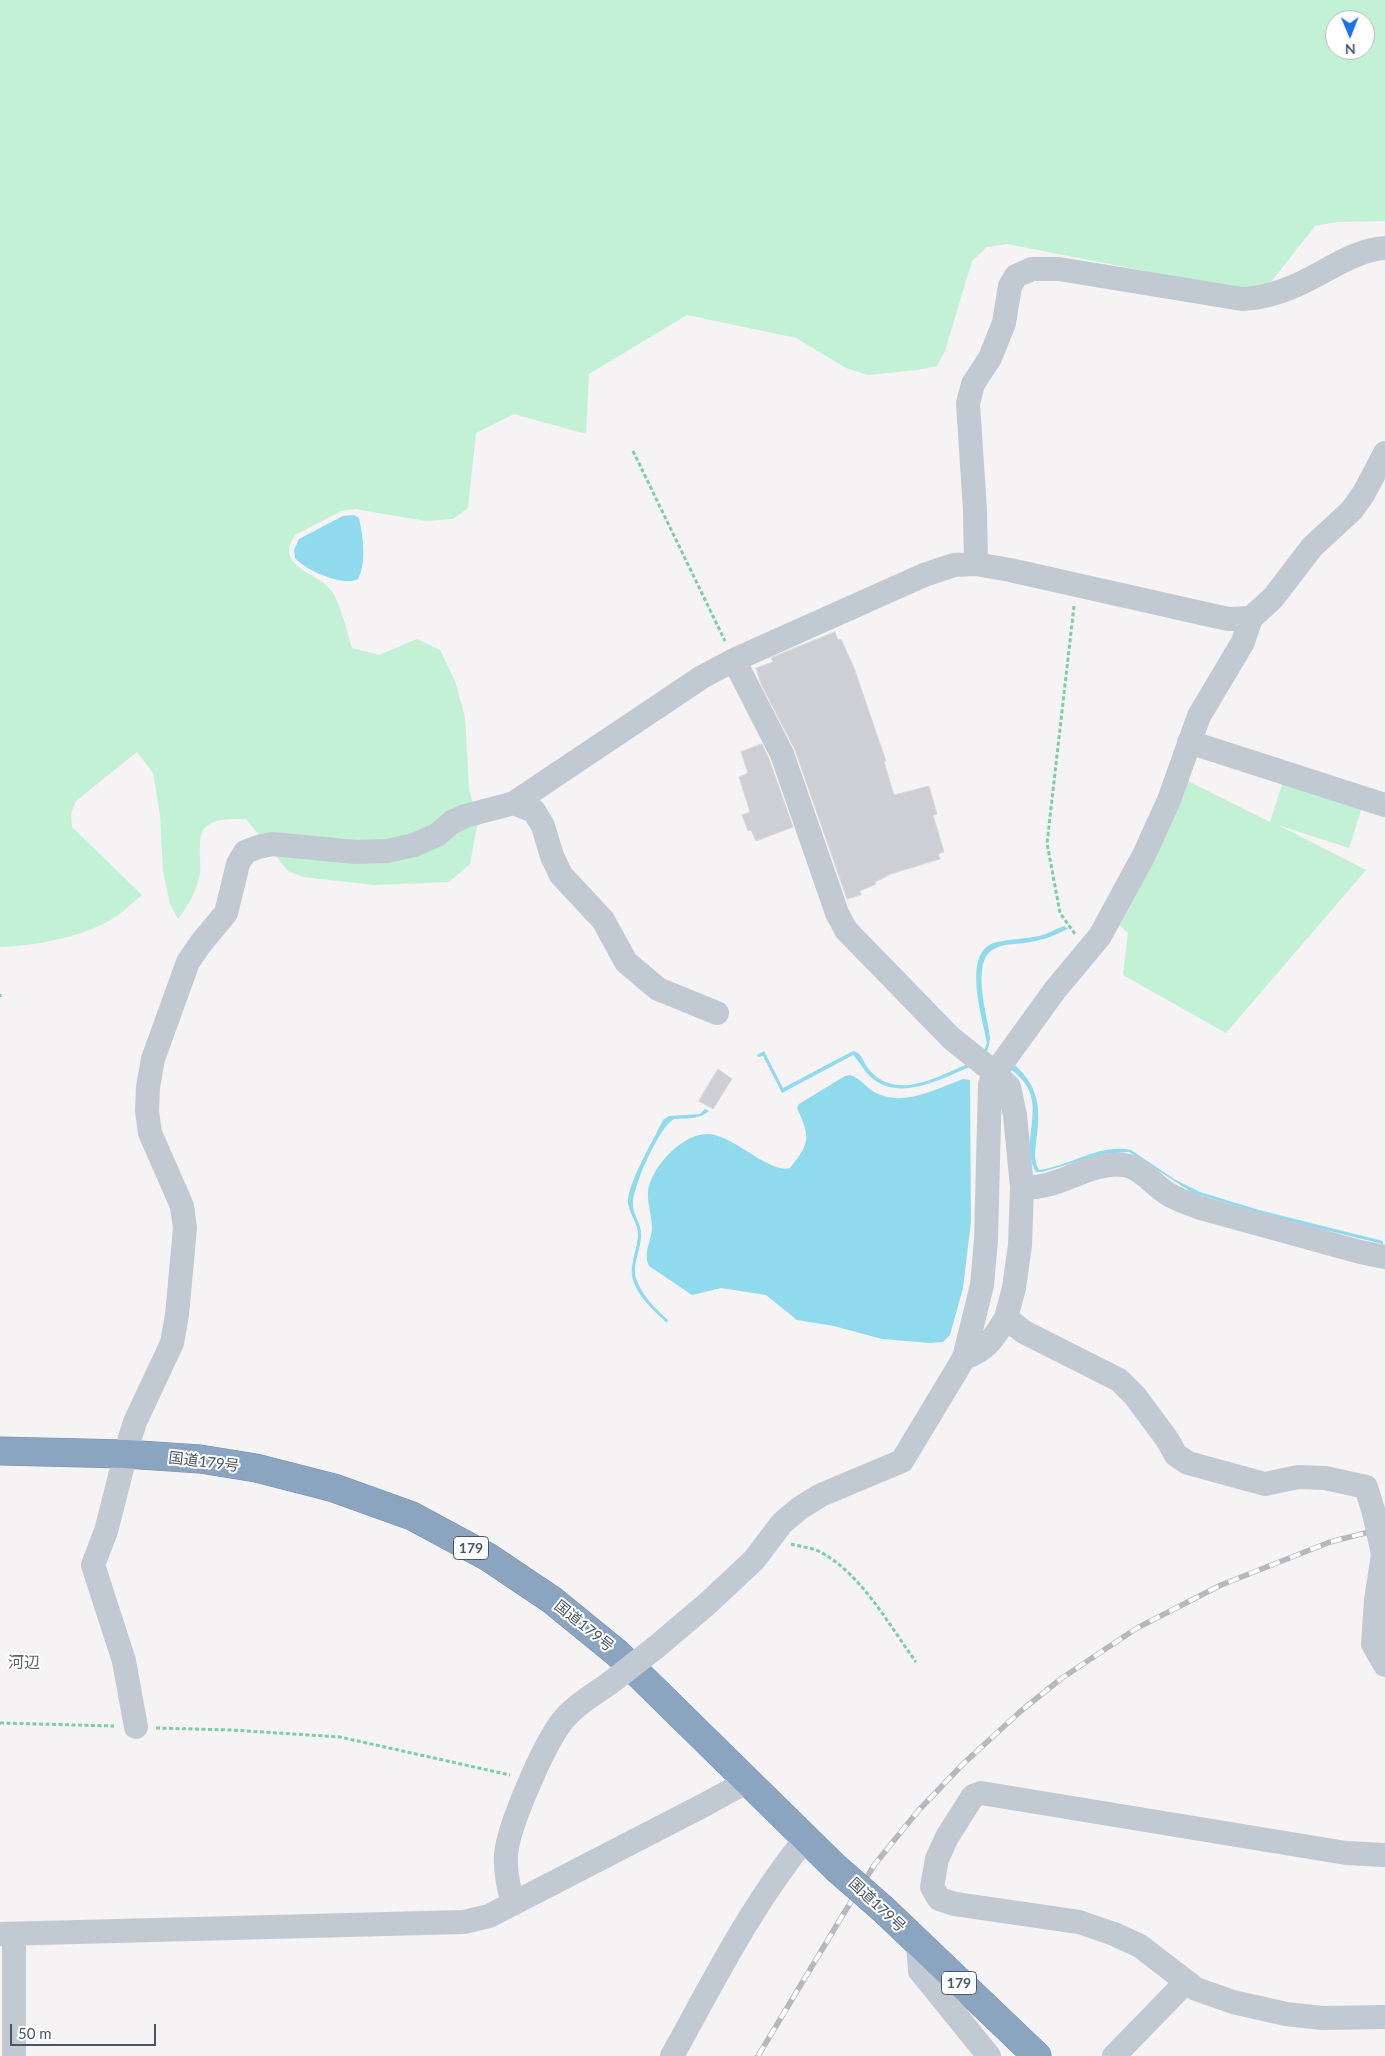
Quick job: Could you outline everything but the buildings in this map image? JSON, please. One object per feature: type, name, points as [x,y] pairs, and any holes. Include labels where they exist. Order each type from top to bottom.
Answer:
[{"type":"highway","name":"国道179号","points":[[0,1451],[126,1451],[200,1459],[256,1468],[334,1488],[412,1516],[488,1556],[552,1600],[617,1653],[836,1868],[883,1909],[918,1945],[1037,2056]]},
{"type":"street","points":[[976,564],[975,510],[968,403],[973,384],[990,358],[1004,323],[1010,286],[1016,276],[1032,269],[1059,269],[1242,299],[1260,298],[1312,278],[1343,260],[1374,249],[1385,248]]},
{"type":"street","points":[[513,1904],[508,1883],[506,1855],[511,1831],[548,1743],[560,1723],[574,1709],[655,1648],[707,1604],[754,1560],[782,1523],[800,1508],[821,1495],[902,1461],[964,1358],[982,1286],[986,1240],[990,1084],[1055,990],[1100,936],[1148,848],[1169,800],[1199,716],[1211,692],[1243,642],[1251,618],[1273,598],[1312,547],[1352,510],[1383,461]]},
{"type":"street","points":[[136,1727],[124,1661],[93,1565],[106,1532],[135,1422],[172,1343],[177,1315],[185,1228],[182,1206],[150,1133],[147,1111],[148,1087],[153,1059],[188,962],[226,913],[238,864],[246,852],[258,846],[272,844],[356,852],[387,851],[414,845],[437,835],[452,822],[465,816],[514,803],[702,677],[734,660],[924,575],[954,565],[976,564],[1228,619],[1251,618]]},
{"type":"street","points":[[734,660],[782,754],[837,913],[842,922],[866,952],[951,1038],[996,1073],[1008,1087],[1012,1098],[1022,1187],[1020,1245],[1014,1288],[1006,1318],[992,1341],[977,1354],[964,1358]]},
{"type":"street","points":[[1189,742],[1385,805]]},
{"type":"street","points":[[514,803],[534,811],[543,826],[552,856],[561,875],[602,920],[626,962],[658,989],[717,1014]]},
{"type":"street","points":[[1022,1187],[1031,1188],[1052,1185],[1108,1165],[1125,1165],[1139,1171],[1165,1192],[1188,1204],[1360,1252],[1385,1257]]},
{"type":"street","points":[[1006,1318],[1024,1332],[1119,1380],[1135,1396],[1167,1439],[1176,1455],[1188,1463],[1265,1484],[1298,1477],[1325,1478],[1376,1487],[1374,1513],[1383,1554],[1372,1644],[1385,1665]]},
{"type":"street","points":[[14,2056],[7,1934],[464,1922],[489,1916],[748,1781]]},
{"type":"street","points":[[1385,1855],[1346,1853],[981,1792],[973,1796],[947,1837],[937,1859],[932,1887],[939,1898],[955,1904],[1078,1922],[1114,1934],[1140,1946],[1191,1986],[1232,2002],[1286,2014],[1322,2018],[1385,2017]]},
{"type":"street","points":[[672,2056],[722,1966],[785,1864],[806,1838]]},
{"type":"street","points":[[918,1945],[920,1972],[989,2056]]},
{"type":"street","points":[[1114,2056],[1191,1986]]},
{"type":"street","points":[[1131,2056],[1191,1986]]},
{"type":"path","points":[[633,451],[734,660]]},
{"type":"path","points":[[1077,585],[1047,843],[1060,913],[1087,953]]},
{"type":"path","points":[[771,1539],[823,1552],[842,1566],[866,1592],[916,1662]]},
{"type":"path","points":[[0,1723],[232,1730],[340,1737],[532,1780]]},
{"type":"green space","points":[[0,0],[1385,0],[1385,221],[1337,222],[1315,226],[1271,282],[1257,288],[1242,290],[1007,244],[987,247],[972,261],[945,351],[937,366],[868,375],[846,368],[796,338],[687,315],[589,374],[586,434],[514,414],[476,433],[468,508],[453,519],[426,521],[355,509],[341,511],[295,535],[290,546],[290,555],[300,568],[318,579],[333,593],[352,648],[379,655],[417,639],[440,650],[455,681],[465,717],[469,789],[478,821],[470,864],[449,882],[374,885],[303,877],[288,871],[246,819],[224,820],[210,824],[202,834],[199,879],[192,897],[178,919],[170,904],[163,871],[160,815],[153,773],[137,752],[76,801],[71,813],[72,827],[142,895],[120,914],[93,928],[67,937],[26,945],[0,947]]},
{"type":"green space","points":[[1285,775],[1364,801],[1349,848],[1278,825],[1366,870],[1226,1033],[1123,975],[1128,933],[1116,922],[1186,780],[1270,822]]},
{"type":"water","points":[[354,515],[359,518],[363,549],[363,565],[358,579],[343,581],[325,576],[300,563],[295,558],[294,550],[299,539],[343,516]]},
{"type":"water","points":[[1064,926],[1068,929],[1052,936],[1030,942],[1009,944],[994,949],[987,955],[983,965],[982,990],[990,1037],[987,1052],[983,1053],[987,1043],[977,986],[979,958],[986,948],[997,942],[1039,936]]},
{"type":"water","points":[[764,1051],[783,1088],[853,1051],[860,1055],[867,1067],[878,1078],[890,1084],[916,1084],[968,1064],[970,1067],[921,1086],[896,1088],[884,1085],[873,1079],[853,1055],[782,1093],[763,1056],[758,1057],[757,1055]]},
{"type":"water","points":[[1010,1061],[1027,1079],[1033,1088],[1036,1098],[1038,1119],[1035,1157],[1039,1170],[1051,1168],[1096,1152],[1119,1149],[1131,1150],[1174,1179],[1200,1192],[1259,1210],[1383,1241],[1383,1244],[1284,1220],[1193,1193],[1129,1152],[1103,1154],[1042,1172],[1036,1172],[1031,1159],[1030,1145],[1033,1106],[1030,1093],[1023,1081],[1010,1069]]},
{"type":"water","points":[[850,1075],[857,1078],[876,1093],[898,1098],[931,1092],[963,1079],[970,1080],[971,1221],[963,1288],[950,1335],[943,1342],[930,1343],[882,1339],[834,1326],[797,1320],[766,1295],[721,1288],[692,1295],[649,1266],[647,1261],[652,1229],[648,1191],[655,1172],[670,1153],[688,1139],[708,1134],[729,1141],[772,1165],[790,1168],[802,1152],[806,1139],[804,1126],[797,1108],[799,1104],[845,1076]]},
{"type":"water","points":[[705,1109],[709,1111],[701,1116],[674,1119],[668,1124],[654,1145],[642,1171],[634,1196],[633,1208],[641,1231],[641,1241],[635,1268],[636,1278],[645,1296],[668,1320],[667,1323],[643,1298],[634,1283],[632,1267],[638,1232],[629,1209],[628,1200],[637,1171],[663,1120],[669,1116],[700,1114]]},
{"type":"railway","points":[[758,2056],[875,1864],[918,1811],[964,1763],[1022,1710],[1062,1678],[1137,1628],[1221,1585],[1330,1542],[1385,1528]]},
{"type":"district","name":"河辺","points":[[24,1663]]}]
